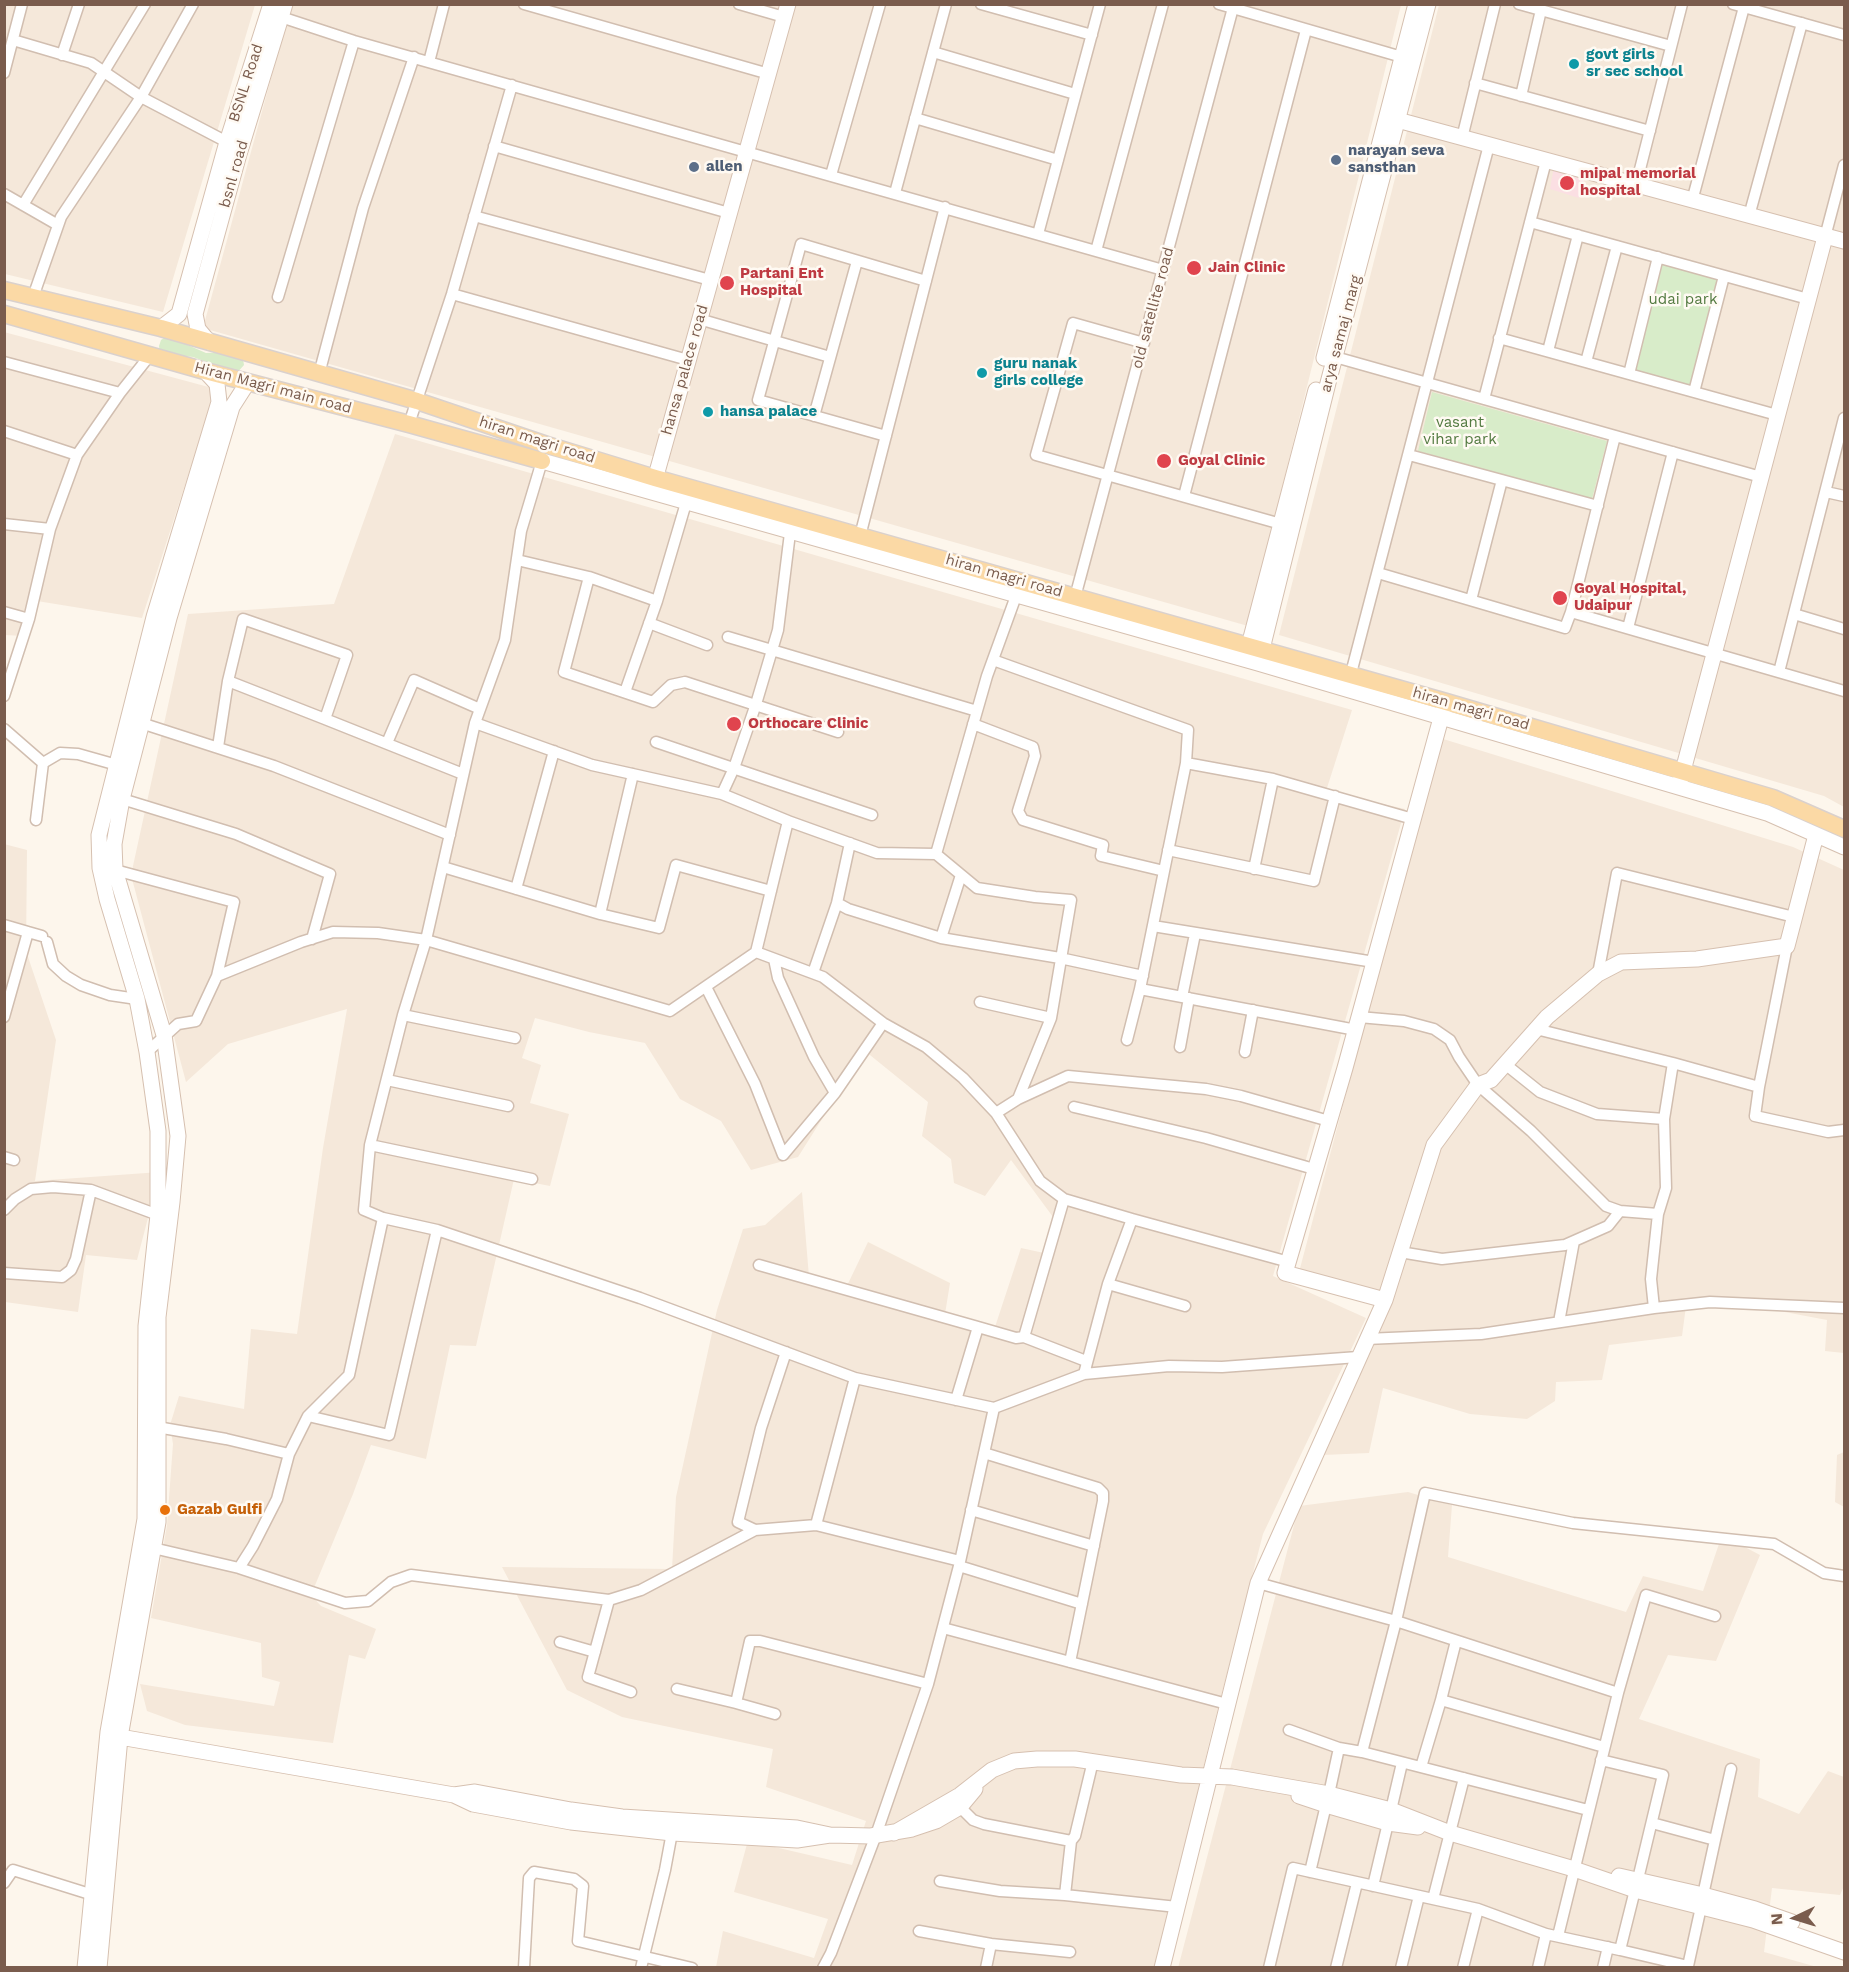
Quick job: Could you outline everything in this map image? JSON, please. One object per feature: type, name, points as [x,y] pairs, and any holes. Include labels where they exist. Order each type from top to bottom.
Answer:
[{"type":"main road","points":[[4,290],[161,328],[151,354]]},
{"type":"main road","name":"Hiran Magri main road","points":[[4,314],[205,371],[542,461]]},
{"type":"main road","name":"hiran magri road","points":[[161,328],[417,401],[547,445],[653,486],[860,536],[1073,604],[1254,654],[1681,779],[1773,798],[1844,825]]},
{"type":"main road","points":[[248,382],[257,356]]},
{"type":"street","points":[[4,73],[22,4]]},
{"type":"street","points":[[62,55],[79,4]]},
{"type":"street","points":[[23,205],[145,4]]},
{"type":"street","points":[[33,297],[61,216],[141,97],[193,4]]},
{"type":"street","name":"BSNL Road","points":[[161,328],[179,314],[227,142],[271,4]]},
{"type":"street","points":[[429,62],[444,4]]},
{"type":"street","points":[[524,4],[769,74]]},
{"type":"street","points":[[739,4],[786,11]]},
{"type":"street","points":[[831,175],[880,4]]},
{"type":"street","points":[[895,193],[946,4]]},
{"type":"street","points":[[981,4],[1092,34]]},
{"type":"street","points":[[1038,234],[1100,4]]},
{"type":"street","points":[[1096,251],[1163,4]]},
{"type":"street","points":[[1218,4],[1402,57]]},
{"type":"street","points":[[1416,4],[1402,57],[1393,118],[1845,241]]},
{"type":"street","name":"arya samaj marg","points":[[1254,654],[1393,118],[1428,4]]},
{"type":"street","points":[[1461,138],[1496,4]]},
{"type":"street","points":[[1519,4],[1671,46]]},
{"type":"street","points":[[1636,185],[1682,4]]},
{"type":"street","points":[[1692,201],[1738,6],[1845,35]]},
{"type":"street","name":"old satellite road","points":[[1073,604],[1234,7]]},
{"type":"street","points":[[1521,96],[1541,10]]},
{"type":"street","points":[[283,11],[354,41],[1163,270]]},
{"type":"street","name":"bsnl road","points":[[210,342],[198,329],[195,315],[239,154],[283,11]]},
{"type":"street","name":"hansa palace road","points":[[653,486],[786,11]]},
{"type":"street","points":[[1749,216],[1802,23]]},
{"type":"street","points":[[1184,496],[1306,30]]},
{"type":"street","points":[[13,40],[91,63],[141,97],[227,142]]},
{"type":"street","points":[[278,297],[354,41]]},
{"type":"street","points":[[933,52],[1076,94]]},
{"type":"street","points":[[319,374],[363,208],[414,57]]},
{"type":"street","points":[[1475,83],[1650,130]]},
{"type":"street","points":[[410,424],[452,294],[512,85]]},
{"type":"street","points":[[915,118],[1058,160]]},
{"type":"street","points":[[494,146],[729,213]]},
{"type":"street","points":[[1349,682],[1490,146]]},
{"type":"street","points":[[1484,399],[1545,161]]},
{"type":"street","points":[[1845,165],[1681,779],[1845,847]]},
{"type":"street","points":[[4,194],[58,225]]},
{"type":"street","points":[[860,536],[945,207]]},
{"type":"street","points":[[474,216],[710,280]]},
{"type":"street","points":[[1530,222],[1808,299]]},
{"type":"street","points":[[1548,351],[1578,235]]},
{"type":"street","points":[[886,436],[758,400],[801,244],[926,281]]},
{"type":"street","points":[[1586,362],[1617,246]]},
{"type":"street","points":[[1629,374],[1658,257]]},
{"type":"street","points":[[814,416],[857,261]]},
{"type":"street","points":[[1694,392],[1724,276]]},
{"type":"street","points":[[452,294],[688,360]]},
{"type":"street","points":[[699,319],[831,357]]},
{"type":"street","points":[[1144,343],[1073,323],[1036,455],[1281,524]]},
{"type":"street","points":[[1499,338],[1777,415]]},
{"type":"street","points":[[4,696],[29,620],[50,530],[77,455],[120,393],[151,354]]},
{"type":"street","points":[[1254,654],[1281,524],[1330,356],[1761,477]]},
{"type":"street","points":[[4,362],[120,393]]},
{"type":"street","points":[[85,1968],[108,1732],[145,1519],[146,1326],[158,1215],[158,1131],[147,1052],[137,999],[100,868],[99,835],[154,617],[219,402],[217,384],[205,371]]},
{"type":"street","points":[[99,1968],[120,1737],[158,1522],[158,1317],[178,1136],[164,1035],[115,870],[114,844],[122,799],[169,618],[232,407],[248,382]]},
{"type":"street","points":[[1779,672],[1845,418]]},
{"type":"street","points":[[4,431],[77,455]]},
{"type":"street","points":[[1378,573],[1565,628],[1616,436]]},
{"type":"street","points":[[1628,628],[1673,452]]},
{"type":"street","points":[[1409,455],[1598,506]]},
{"type":"street","points":[[1073,604],[1016,596],[686,503],[653,486],[542,461],[522,531],[505,640],[475,723],[426,940],[370,1145],[364,1210],[383,1218],[437,1230],[640,1298],[855,1378],[994,1408],[1084,1374],[1169,1366],[1222,1367],[1358,1357]]},
{"type":"street","points":[[1471,600],[1502,480]]},
{"type":"street","points":[[1826,492],[1845,496]]},
{"type":"street","points":[[625,692],[657,601],[686,503]]},
{"type":"street","points":[[4,524],[50,530]]},
{"type":"street","points":[[722,794],[734,768],[756,704],[778,630],[790,533]]},
{"type":"street","points":[[517,560],[589,577],[657,601]]},
{"type":"street","points":[[589,577],[564,672],[653,702],[671,685],[685,682],[838,732]]},
{"type":"street","points":[[936,854],[977,711],[1016,596]]},
{"type":"street","points":[[4,612],[29,620]]},
{"type":"street","points":[[1571,612],[1845,691]]},
{"type":"street","points":[[1794,614],[1845,628]]},
{"type":"street","points":[[218,747],[228,681],[243,618],[347,655],[325,719]]},
{"type":"street","points":[[649,623],[707,645]]},
{"type":"street","points":[[728,637],[977,711]]},
{"type":"street","points":[[993,660],[1188,730],[1186,763],[1143,976],[1127,1040]]},
{"type":"street","points":[[387,743],[414,680],[480,709]]},
{"type":"street","points":[[228,681],[464,774]]},
{"type":"street","points":[[1385,1300],[1286,1273],[1443,710]]},
{"type":"street","points":[[141,723],[274,766],[450,835]]},
{"type":"street","points":[[475,723],[592,765],[722,794],[877,853],[936,854],[977,888],[1071,900],[1051,1018],[1018,1099]]},
{"type":"street","points":[[974,724],[1033,747],[1035,756],[1018,810],[1023,820],[1103,845],[1101,856],[1164,871]]},
{"type":"street","points":[[4,729],[43,763]]},
{"type":"street","points":[[656,742],[872,815]]},
{"type":"street","points":[[516,889],[554,751]]},
{"type":"street","points":[[43,763],[60,753],[78,754],[117,765]]},
{"type":"street","points":[[36,820],[43,763]]},
{"type":"street","points":[[1186,763],[1273,779],[1413,819]]},
{"type":"street","points":[[600,914],[633,774]]},
{"type":"street","points":[[1254,869],[1273,779]]},
{"type":"street","points":[[1168,850],[1314,881],[1335,796]]},
{"type":"street","points":[[122,799],[236,834],[330,874],[312,939]]},
{"type":"street","points":[[217,976],[333,932],[378,933],[426,940],[670,1011],[756,952],[788,821]]},
{"type":"street","points":[[1816,835],[1787,946],[1755,1116],[1827,1132],[1845,1131]]},
{"type":"street","points":[[813,973],[837,903],[850,843]]},
{"type":"street","points":[[443,867],[600,914],[659,928],[676,865],[771,891]]},
{"type":"street","points":[[115,870],[234,902],[217,976],[196,1021],[178,1024],[147,1052]]},
{"type":"street","points":[[1598,974],[1617,873],[1794,917]]},
{"type":"street","points":[[941,938],[961,875]]},
{"type":"street","points":[[837,903],[848,909],[941,938],[1060,958],[1143,976]]},
{"type":"street","points":[[4,925],[44,939],[53,964],[66,976],[81,985],[110,995],[137,999]]},
{"type":"street","points":[[1153,926],[1374,962]]},
{"type":"street","points":[[4,1017],[28,932]]},
{"type":"street","points":[[1180,1047],[1195,934]]},
{"type":"street","points":[[1162,1968],[1258,1583],[1385,1300],[1434,1145],[1478,1084],[1491,1080],[1547,1017],[1598,974],[1621,962],[1697,959],[1787,946]]},
{"type":"street","points":[[756,952],[823,977],[883,1023],[926,1047],[963,1078],[996,1113],[1040,1182],[1065,1198],[1289,1262]]},
{"type":"street","points":[[774,959],[778,978],[814,1057],[835,1094]]},
{"type":"street","points":[[706,987],[755,1084],[783,1155],[835,1094],[883,1023]]},
{"type":"street","points":[[1140,989],[1253,1010],[1357,1024],[1404,1021],[1434,1029],[1450,1040],[1478,1084],[1531,1131],[1606,1206],[1620,1211],[1658,1214]]},
{"type":"street","points":[[980,1002],[1051,1018]]},
{"type":"street","points":[[1245,1052],[1253,1010]]},
{"type":"street","points":[[404,1015],[515,1038]]},
{"type":"street","points":[[1536,1029],[1759,1087]]},
{"type":"street","points":[[1505,1064],[1540,1092],[1597,1114],[1664,1119]]},
{"type":"street","points":[[1654,1308],[1651,1279],[1658,1214],[1666,1188],[1664,1119],[1673,1064]]},
{"type":"street","points":[[996,1113],[1018,1099],[1068,1076],[1206,1089],[1241,1096],[1329,1121]]},
{"type":"street","points":[[387,1080],[508,1106]]},
{"type":"street","points":[[1074,1107],[1206,1138],[1314,1169]]},
{"type":"street","points":[[370,1145],[532,1179]]},
{"type":"street","points":[[4,1210],[15,1199],[32,1189],[53,1187],[91,1191],[158,1215]]},
{"type":"street","points":[[4,1273],[62,1277],[71,1270],[76,1259],[91,1191]]},
{"type":"street","points":[[1024,1337],[1065,1198]]},
{"type":"street","points":[[1400,1252],[1442,1259],[1566,1245],[1608,1226],[1620,1211]]},
{"type":"street","points":[[239,1568],[254,1546],[277,1499],[289,1454],[308,1416],[349,1376],[383,1218]]},
{"type":"street","points":[[1084,1374],[1108,1284],[1132,1219]]},
{"type":"street","points":[[308,1416],[389,1435],[437,1230]]},
{"type":"street","points":[[1559,1323],[1574,1241]]},
{"type":"street","points":[[759,1265],[978,1328],[1016,1338],[1024,1337],[1086,1361]]},
{"type":"street","points":[[1108,1284],[1185,1306]]},
{"type":"street","points":[[1366,1340],[1481,1334],[1654,1308],[1710,1302],[1845,1308]]},
{"type":"street","points":[[956,1400],[978,1328]]},
{"type":"street","points":[[755,1530],[738,1522],[761,1428],[786,1352]]},
{"type":"street","points":[[816,1525],[855,1378]]},
{"type":"street","points":[[823,1968],[831,1953],[876,1835],[928,1684],[960,1564],[994,1408]]},
{"type":"street","points":[[158,1427],[226,1439],[289,1454]]},
{"type":"street","points":[[984,1453],[1098,1488],[1103,1493],[1070,1662]]},
{"type":"street","points":[[1362,1752],[1396,1621],[1425,1493],[1573,1523],[1774,1544],[1824,1573],[1845,1576]]},
{"type":"street","points":[[971,1510],[1094,1546]]},
{"type":"street","points":[[153,1548],[239,1568],[345,1603],[368,1601],[391,1581],[411,1575],[609,1600],[641,1590],[755,1530],[816,1525],[960,1564],[1082,1604]]},
{"type":"street","points":[[1258,1583],[1396,1621],[1618,1693]]},
{"type":"street","points":[[1538,1968],[1552,1935],[1574,1869],[1618,1693],[1646,1595],[1715,1616]]},
{"type":"street","points":[[609,1600],[588,1677],[631,1692]]},
{"type":"street","points":[[943,1628],[1227,1704]]},
{"type":"street","points":[[736,1703],[750,1641],[760,1641],[928,1684]]},
{"type":"street","points":[[1421,1767],[1456,1641]]},
{"type":"street","points":[[560,1642],[595,1652]]},
{"type":"street","points":[[677,1689],[775,1714]]},
{"type":"street","points":[[1441,1700],[1604,1747]]},
{"type":"street","points":[[1289,1730],[1339,1748],[1588,1810]]},
{"type":"street","points":[[120,1737],[454,1795],[473,1804],[571,1822],[673,1827],[797,1840],[830,1835],[894,1833],[926,1825],[960,1807],[980,1781]]},
{"type":"street","points":[[1310,1872],[1339,1748]]},
{"type":"street","points":[[894,1833],[1004,1764],[1053,1758],[1094,1761],[1181,1775],[1260,1782],[1636,1885],[1702,1901],[1755,1909],[1845,1943]]},
{"type":"street","points":[[1601,1760],[1664,1775],[1620,1950]]},
{"type":"street","points":[[1065,1895],[1071,1840],[1075,1836],[1094,1761]]},
{"type":"street","points":[[1373,1886],[1402,1763]]},
{"type":"street","points":[[1269,1968],[1293,1868],[1478,1909],[1552,1935],[1689,1967],[1731,1769]]},
{"type":"street","points":[[1433,1899],[1464,1778]]},
{"type":"street","points":[[960,1807],[973,1820],[984,1824],[1071,1840]]},
{"type":"street","points":[[1652,1823],[1715,1840]]},
{"type":"street","points":[[641,1968],[673,1827]]},
{"type":"street","points":[[4,1883],[13,1870],[93,1895]]},
{"type":"street","points":[[524,1968],[529,1878],[534,1872],[574,1879],[583,1886],[578,1941],[692,1968]]},
{"type":"street","points":[[940,1881],[1000,1891],[1065,1895],[1177,1907]]},
{"type":"street","points":[[1336,1968],[1357,1883]]},
{"type":"street","points":[[1401,1968],[1419,1896]]},
{"type":"street","points":[[1702,1901],[1845,1952]]},
{"type":"street","points":[[1463,1968],[1478,1909]]},
{"type":"street","points":[[919,1931],[991,1944],[1070,1952]]},
{"type":"street","points":[[986,1968],[991,1944]]},
{"type":"street","points":[[1603,1968],[1608,1947]]},
{"type":"shaded area","points":[[5,5],[255,5],[163,312],[5,274]]},
{"type":"shaded area","points":[[291,5],[1401,5],[1248,626],[203,328]]},
{"type":"shaded area","points":[[1439,5],[1844,5],[1844,807],[1824,796],[1279,635]]},
{"type":"shaded area","name":"mipal memorial hospital","points":[[1554,166],[1585,176],[1579,198],[1550,189]]},
{"type":"shaded area","points":[[4,332],[216,389],[142,618],[37,601],[23,636],[5,635]]},
{"type":"shaded area","points":[[395,434],[1352,710],[1326,791],[1405,809],[1273,1276],[1366,1318],[1263,1534],[1211,1735],[1156,1967],[716,1967],[723,1931],[814,1958],[828,1919],[734,1892],[747,1844],[766,1845],[852,1865],[866,1821],[766,1787],[773,1749],[622,1717],[567,1690],[502,1567],[672,1569],[676,1497],[717,1310],[743,1229],[765,1225],[802,1192],[809,1277],[844,1292],[868,1242],[950,1283],[945,1314],[995,1327],[1021,1248],[1044,1253],[1053,1217],[1011,1160],[985,1196],[954,1183],[951,1159],[922,1136],[928,1102],[865,1051],[798,1157],[751,1170],[721,1121],[680,1099],[645,1043],[535,1018],[522,1058],[541,1065],[530,1103],[569,1114],[550,1186],[514,1179],[476,1346],[450,1345],[426,1459],[371,1445],[311,1595],[321,1606],[376,1629],[365,1659],[349,1655],[333,1743],[185,1725],[147,1711],[140,1684],[274,1706],[280,1682],[262,1677],[261,1643],[151,1618],[167,1525],[173,1444],[170,1425],[179,1396],[244,1409],[251,1329],[297,1334],[323,1148],[347,1009],[228,1044],[186,1082],[131,875],[188,614],[334,604]]},
{"type":"shaded area","points":[[1440,738],[1793,847],[1844,870],[1844,1353],[1825,1351],[1827,1320],[1774,1310],[1686,1306],[1682,1336],[1609,1345],[1602,1380],[1556,1382],[1555,1401],[1527,1419],[1470,1414],[1383,1388],[1369,1453],[1323,1455],[1387,1300],[1298,1276]]},
{"type":"shaded area","points":[[4,844],[27,850],[26,951],[56,1040],[35,1181],[160,1172],[137,1260],[86,1255],[78,1312],[5,1302]]},
{"type":"shaded area","points":[[1844,1452],[1844,1507],[1835,1502],[1837,1455]]},
{"type":"shaded area","points":[[1408,1492],[1452,1505],[1448,1557],[1626,1612],[1643,1576],[1703,1591],[1722,1535],[1760,1555],[1716,1661],[1668,1655],[1639,1719],[1760,1759],[1758,1797],[1799,1814],[1828,1771],[1844,1777],[1844,1886],[1840,1895],[1772,1888],[1764,1952],[1817,1967],[1178,1968],[1299,1506]]},
{"type":"green space","name":"udai park","points":[[1662,263],[1719,279],[1690,386],[1636,370]]},
{"type":"green space","points":[[167,336],[206,353],[233,352],[243,359],[244,365],[236,374],[193,357],[160,353],[161,340]]},
{"type":"green space","name":"vasant vihar park","points":[[1432,392],[1607,441],[1592,499],[1418,451]]},
{"type":"place","name":"govt girls sr sec school","points":[[1574,64]]},
{"type":"place","name":"narayan seva sansthan","points":[[1336,160]]},
{"type":"place","name":"allen","points":[[694,167]]},
{"type":"place","name":"mipal memorial hospital","points":[[1567,183]]},
{"type":"place","name":"Jain Clinic","points":[[1194,268]]},
{"type":"place","name":"Partani Ent Hospital","points":[[727,283]]},
{"type":"place","name":"guru nanak girls college","points":[[982,373]]},
{"type":"place","name":"hansa palace","points":[[708,412]]},
{"type":"place","name":"Goyal Clinic","points":[[1164,461]]},
{"type":"place","name":"Goyal Hospital, Udaipur","points":[[1560,598]]},
{"type":"place","name":"Orthocare Clinic","points":[[734,724]]},
{"type":"place","name":"Gazab Gulfi","points":[[165,1510]]}]
